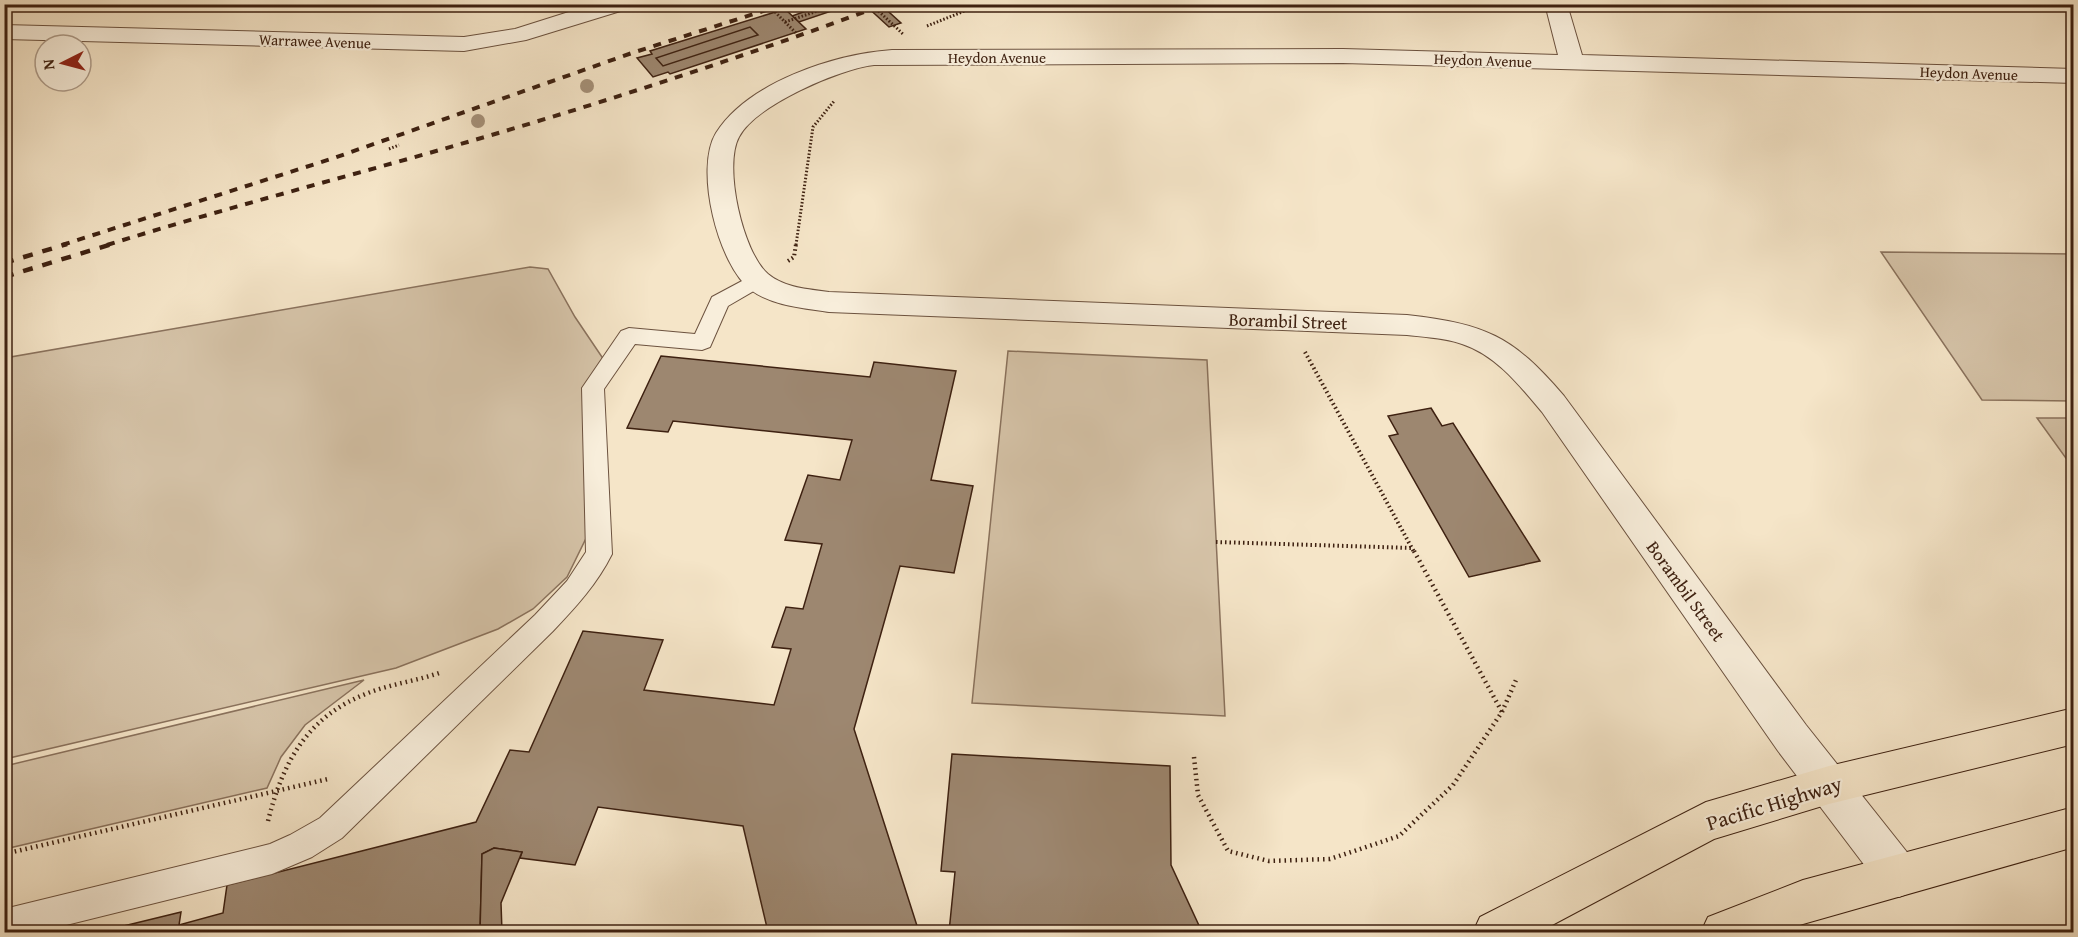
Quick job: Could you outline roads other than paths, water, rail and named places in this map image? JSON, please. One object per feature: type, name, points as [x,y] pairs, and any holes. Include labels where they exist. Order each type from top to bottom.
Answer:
[{"type":"highway","name":"Pacific Highway","points":[[1495,933],[1706,822],[1830,785],[2073,726]]},
{"type":"highway","points":[[1723,933],[1803,902],[2073,827]]},
{"type":"street","name":"Warrawee Avenue","points":[[4,32],[464,44],[518,35],[619,4]]},
{"type":"street","points":[[1556,4],[1572,63]]},
{"type":"street","name":"Heydon Avenue","points":[[898,46],[2073,76]]},
{"type":"street","name":"Borambil Street","points":[[898,46],[784,90],[742,116],[728,134],[719,167],[722,186],[737,248],[745,267],[757,280],[772,289],[796,297],[829,302],[1407,325],[1447,329],[1481,339],[1506,356],[1532,379],[1553,404],[1792,738],[1899,876]]},
{"type":"lane","points":[[4,925],[259,863],[301,846],[330,828],[544,623],[576,589],[599,554],[593,388],[629,336],[702,342],[719,302],[757,280]]},
{"type":"railway","points":[[62,245],[334,158],[632,53],[785,4]]},
{"type":"railway","points":[[107,245],[594,104],[740,56],[886,4]]},
{"type":"railway","points":[[4,263],[67,244]]},
{"type":"railway","points":[[4,277],[112,244]]}]
